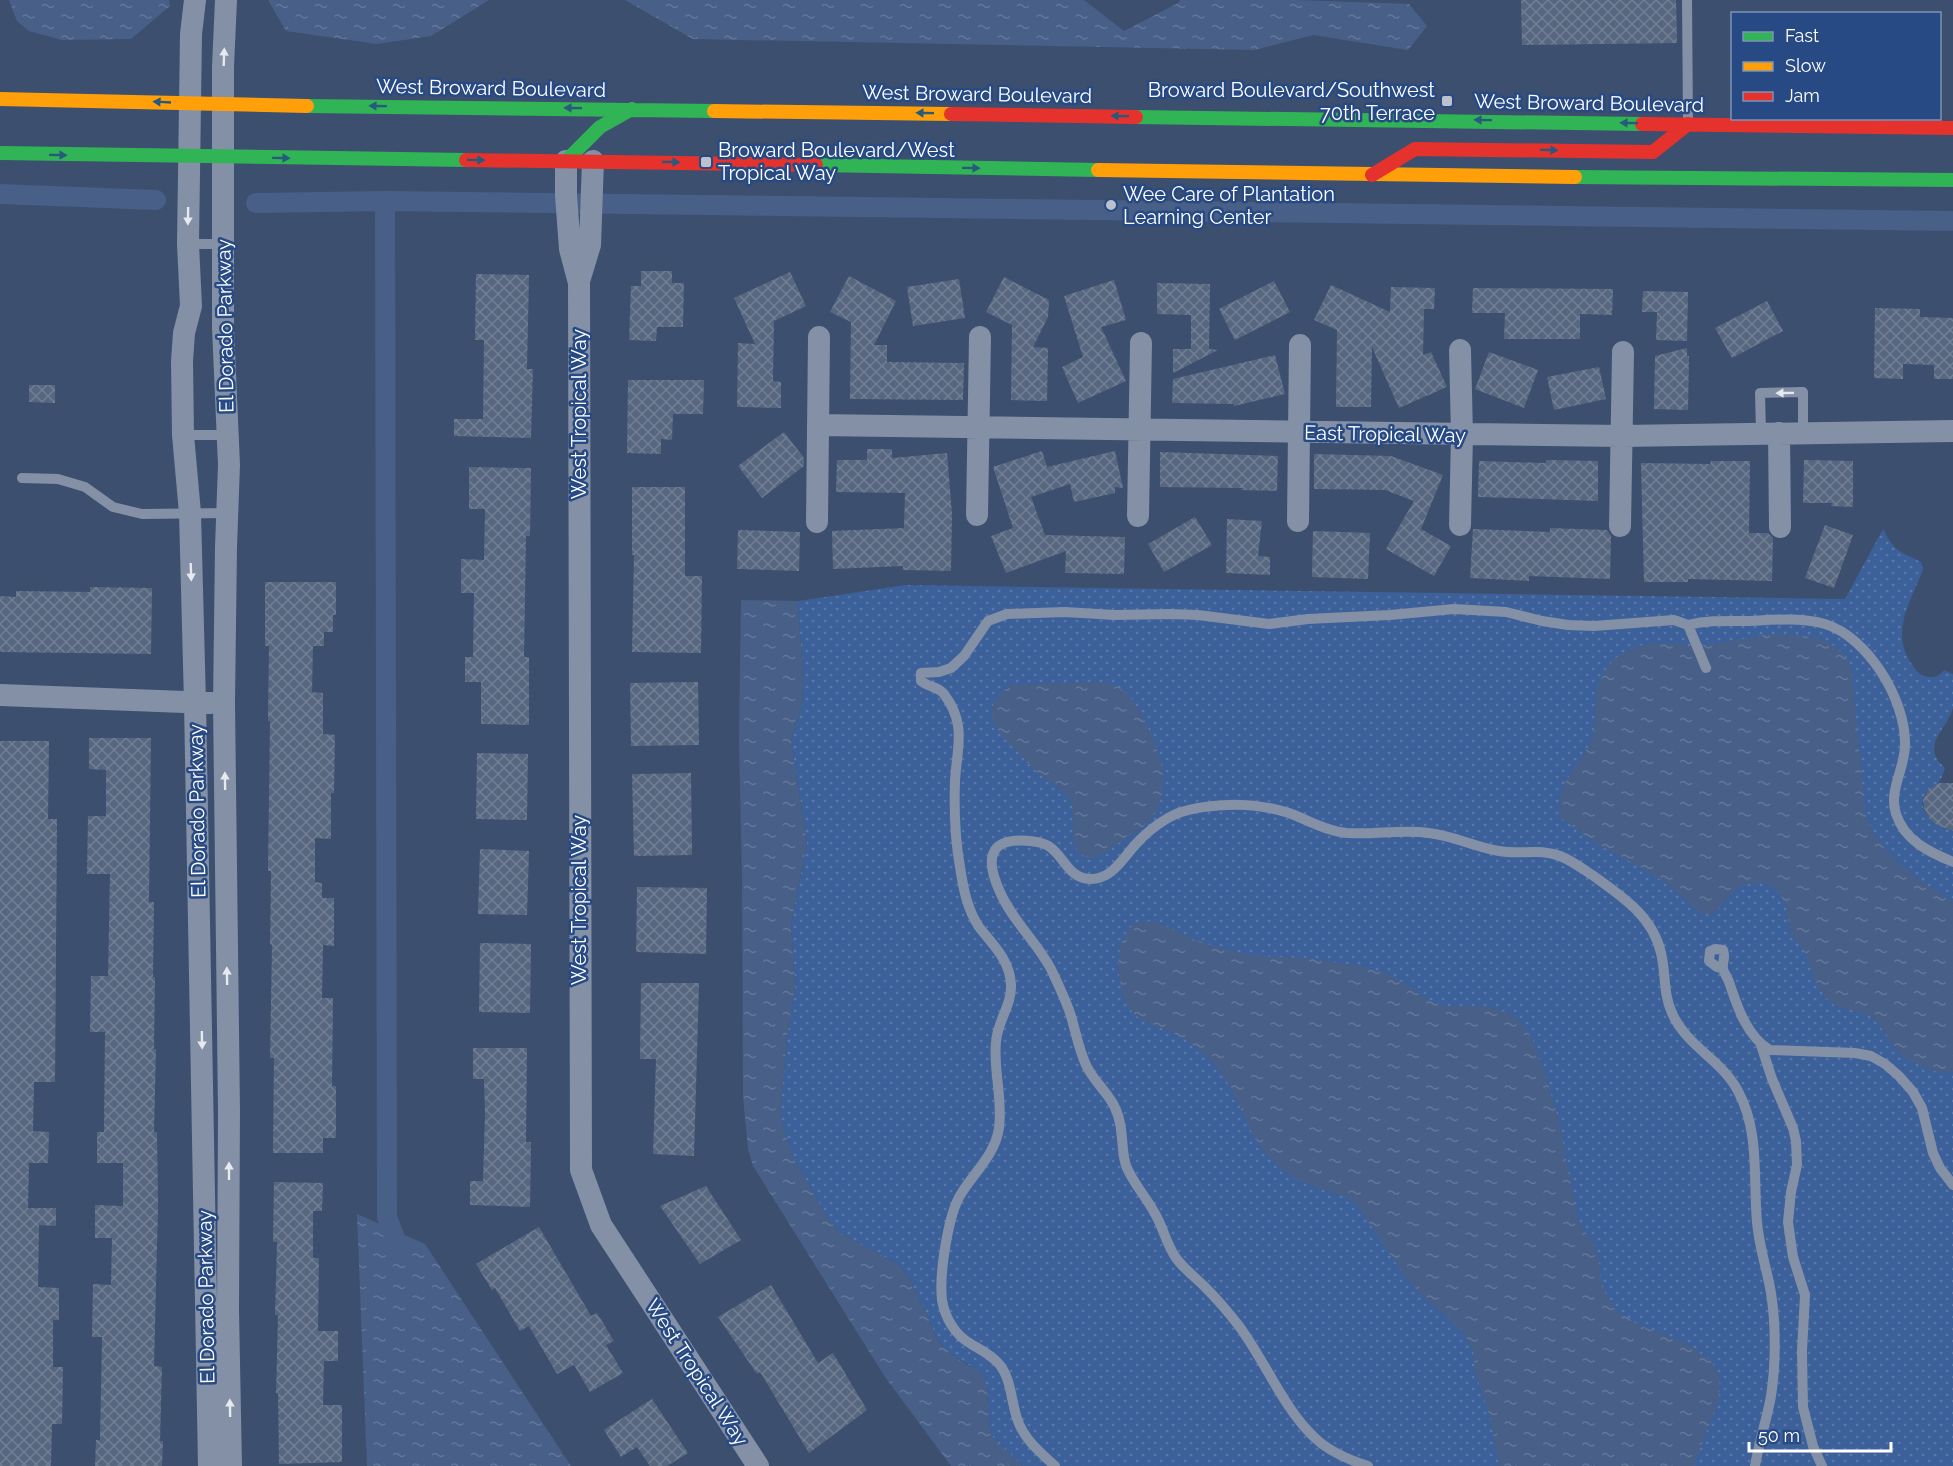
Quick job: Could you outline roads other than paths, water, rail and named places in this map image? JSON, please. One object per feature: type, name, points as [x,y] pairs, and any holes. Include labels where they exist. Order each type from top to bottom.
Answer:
[{"type":"main road","name":"West Broward Boulevard","points":[[0,99],[189,104],[1953,128]]},
{"type":"main road","points":[[566,161],[600,127],[632,109]]},
{"type":"main road","points":[[1372,175],[1415,149],[1653,152],[1688,124]]},
{"type":"main road","points":[[0,153],[1372,175],[1953,180]]},
{"type":"street","name":"El Dorado Parkway","points":[[195,0],[191,34],[189,104],[188,244],[191,306],[184,333],[182,361],[183,435],[190,513],[195,703],[217,1200],[228,1310],[231,1466]]},
{"type":"street","name":"El Dorado Parkway","points":[[209,1466],[217,1200],[229,465],[223,328],[226,0]]},
{"type":"street","name":"West Tropical Way","points":[[566,161],[570,249],[579,283],[581,1170],[601,1225],[758,1466]]},
{"type":"street","name":"West Tropical Way","points":[[579,283],[590,245],[593,161]]},
{"type":"street","points":[[977,515],[980,337]]},
{"type":"street","points":[[817,522],[819,338]]},
{"type":"street","points":[[1138,516],[1141,343]]},
{"type":"street","points":[[1298,521],[1300,345]]},
{"type":"street","points":[[1460,350],[1462,435],[1460,525]]},
{"type":"street","points":[[1620,526],[1623,352]]},
{"type":"street","name":"East Tropical Way","points":[[818,425],[1622,436],[1953,431]]},
{"type":"street","points":[[1770,433],[1780,526]]},
{"type":"street","points":[[0,695],[224,703]]},
{"type":"lane","points":[[1687,0],[1688,124]]},
{"type":"lane","points":[[188,244],[223,244]]},
{"type":"lane","points":[[1770,433],[1760,393],[1803,392],[1803,432]]},
{"type":"lane","points":[[183,435],[228,435]]},
{"type":"lane","points":[[22,478],[58,479],[76,484],[85,487],[113,507],[142,513],[227,513]]},
{"type":"lane","points":[[1055,1466],[1032,1443],[1018,1422],[1003,1370],[992,1356],[958,1334],[950,1323],[942,1302],[943,1270],[953,1209],[959,1196],[992,1152],[998,1134],[1000,1109],[996,1041],[998,1028],[1008,1004],[1011,984],[1003,957],[979,926],[964,889],[955,824],[955,779],[960,749],[960,732],[956,717],[943,693],[921,681],[921,673],[939,672],[951,668],[964,656],[988,621],[1007,614],[1065,612],[1115,615],[1198,615],[1269,624],[1308,619],[1464,609],[1506,612],[1568,625],[1594,626],[1674,620],[1688,625],[1719,620],[1798,621],[1825,624],[1845,634],[1861,647],[1885,678],[1897,704],[1906,744],[1893,801],[1895,813],[1902,827],[1913,840],[1932,853],[1953,862]]},
{"type":"lane","points":[[1688,625],[1706,668]]},
{"type":"lane","points":[[1368,1466],[1336,1453],[1316,1440],[1298,1418],[1239,1326],[1174,1256],[1153,1208],[1127,1168],[1116,1110],[1085,1062],[1070,1015],[1047,961],[1007,906],[998,887],[993,872],[993,852],[999,845],[1011,841],[1040,842],[1052,848],[1071,872],[1082,878],[1094,879],[1105,876],[1116,868],[1143,837],[1164,820],[1181,812],[1232,805],[1259,807],[1285,812],[1341,832],[1431,833],[1497,851],[1556,854],[1588,872],[1635,907],[1649,924],[1658,943],[1663,959],[1666,994],[1677,1024],[1686,1037],[1728,1075],[1739,1092],[1752,1134],[1756,1160],[1759,1244],[1771,1294],[1774,1358],[1770,1398],[1755,1466]]},
{"type":"lane","points":[[1723,968],[1750,1032],[1761,1045],[1796,1141],[1797,1165],[1788,1222],[1793,1257],[1805,1295],[1802,1351],[1803,1407],[1813,1446],[1822,1466]]},
{"type":"lane","points":[[1761,1045],[1770,1050],[1856,1053],[1871,1056],[1885,1064],[1913,1092],[1922,1108],[1932,1153],[1953,1185]]},
{"type":"water","points":[[9,0],[169,0],[170,6],[131,39],[62,40],[29,31],[17,21]]},
{"type":"water","points":[[268,0],[489,0],[431,36],[377,44],[286,31]]},
{"type":"water","points":[[625,0],[1084,0],[1124,31],[1180,0],[1296,0],[1409,4],[1427,26],[1408,50],[1313,35],[1254,50],[693,39]]},
{"type":"water","points":[[741,600],[798,601],[803,689],[801,706],[791,742],[807,843],[791,924],[795,986],[787,1037],[780,1115],[791,1153],[827,1217],[839,1232],[899,1265],[909,1277],[939,1342],[952,1355],[982,1374],[987,1386],[989,1424],[993,1438],[1023,1466],[951,1466],[885,1377],[753,1166],[748,1149],[743,1097],[739,742]]},
{"type":"water","points":[[1770,634],[1816,638],[1836,647],[1844,655],[1851,666],[1865,812],[1871,828],[1879,842],[1900,864],[1953,902],[1953,1072],[1937,1072],[1907,1060],[1888,1039],[1878,1023],[1867,1014],[1835,1006],[1826,998],[1815,983],[1807,955],[1791,934],[1785,904],[1779,892],[1769,884],[1753,883],[1739,887],[1719,909],[1711,914],[1702,914],[1652,874],[1592,841],[1561,818],[1561,794],[1564,785],[1586,750],[1593,733],[1598,686],[1604,673],[1619,655],[1650,644],[1703,645]]},
{"type":"water","points":[[1098,682],[1124,691],[1144,718],[1159,756],[1163,786],[1158,808],[1148,823],[1103,853],[1095,857],[1086,857],[1077,851],[1073,839],[1072,809],[1068,798],[1038,773],[1000,733],[992,718],[992,711],[997,698],[1011,685]]},
{"type":"water","points":[[1151,921],[1222,949],[1256,956],[1307,958],[1386,973],[1426,999],[1443,1006],[1483,1006],[1506,1012],[1521,1022],[1533,1040],[1544,1071],[1558,1117],[1578,1221],[1594,1245],[1599,1258],[1600,1276],[1606,1295],[1618,1311],[1638,1325],[1688,1344],[1711,1361],[1717,1371],[1720,1385],[1719,1398],[1694,1466],[1499,1466],[1490,1417],[1475,1371],[1473,1352],[1465,1334],[1424,1298],[1404,1275],[1353,1201],[1297,1179],[1269,1157],[1259,1145],[1226,1080],[1207,1057],[1178,1035],[1142,1020],[1128,1005],[1120,981],[1119,953],[1128,930],[1137,923]]},
{"type":"water","points":[[357,1214],[425,1244],[571,1466],[367,1466]]},
{"type":"waterway","points":[[0,194],[156,200]]},
{"type":"waterway","points":[[385,201],[387,1217],[401,1253]]},
{"type":"waterway","points":[[256,203],[385,201],[1953,221]]},
{"type":"place","name":"Broward Boulevard/Southwest 70th Terrace","points":[[1447,101]]},
{"type":"place","name":"Broward Boulevard/West Tropical Way","points":[[706,162]]},
{"type":"place","name":"Wee Care of Plantation Learning Center","points":[[1111,205]]}]
